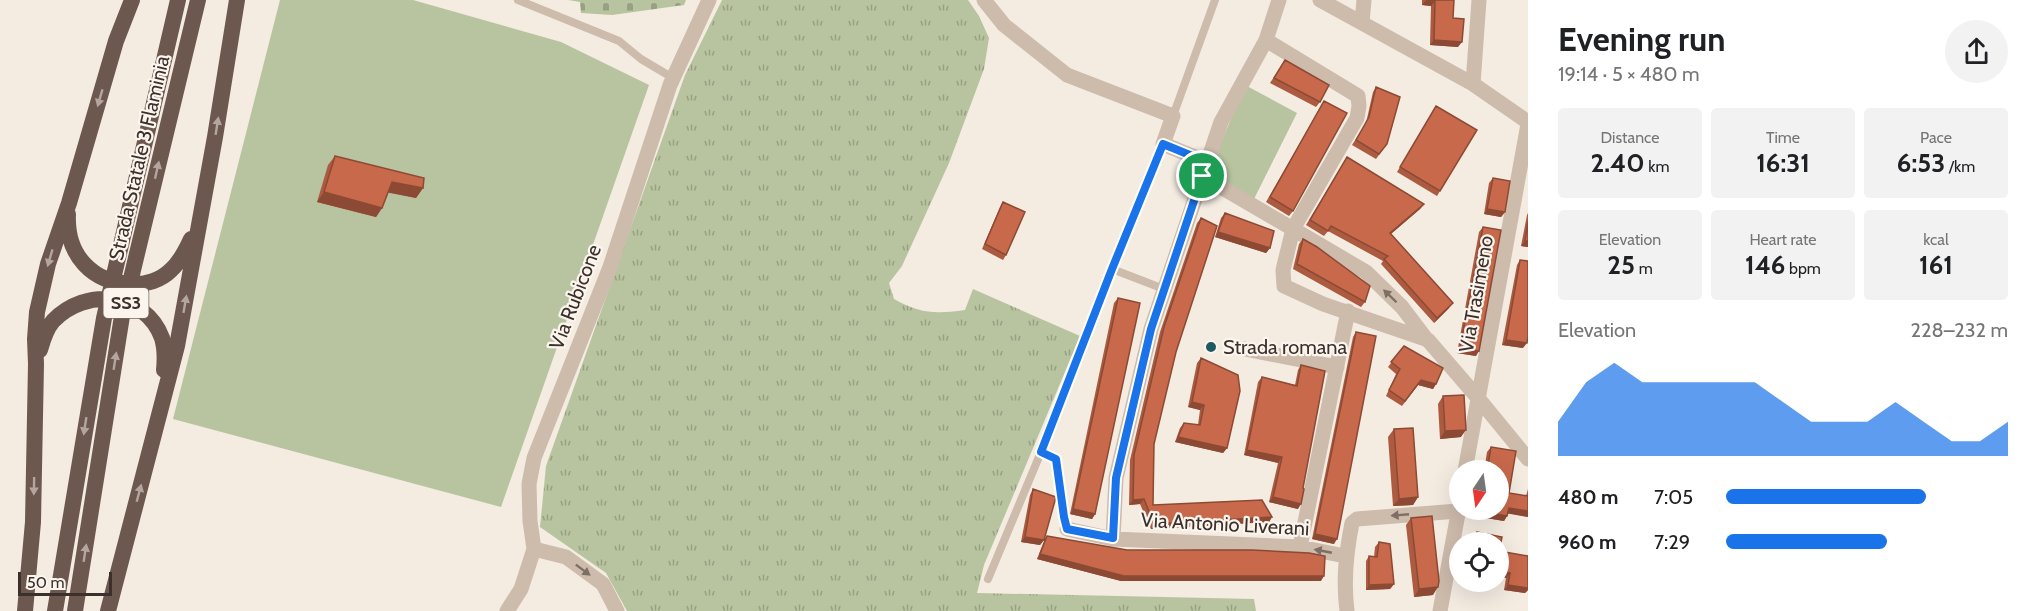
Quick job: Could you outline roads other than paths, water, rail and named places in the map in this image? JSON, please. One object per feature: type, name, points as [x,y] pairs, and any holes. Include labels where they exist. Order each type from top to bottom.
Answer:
[{"type":"highway","points":[[116,41],[118,0]]},
{"type":"highway","points":[[25,611],[33,522],[35,339],[42,289],[55,238],[69,203],[116,41],[132,0]]},
{"type":"highway","name":"Strada Statale 3 Flaminia","points":[[54,611],[104,318],[178,0]]},
{"type":"highway","name":"Strada Statale 3 Flaminia","points":[[75,611],[123,316],[198,0]]},
{"type":"highway","points":[[108,611],[177,346],[237,0]]},
{"type":"highway","points":[[69,203],[69,231],[76,251],[91,272],[103,279],[120,284],[149,282],[170,271],[187,248],[198,225]]},
{"type":"highway","points":[[36,364],[43,337],[49,326],[60,315],[79,303],[103,298],[132,305],[143,313],[157,329],[164,348],[162,404]]},
{"type":"street","name":"Via Rubicone","points":[[507,611],[521,589],[534,549],[530,521],[529,484],[534,458],[610,267],[673,78],[709,0]]},
{"type":"street","points":[[984,0],[1004,25],[1067,75],[1173,116],[1163,144],[1293,229],[1366,272],[1402,308],[1528,459]]},
{"type":"street","points":[[1113,538],[1116,478],[1151,329],[1221,122],[1266,40],[1279,0]]},
{"type":"street","points":[[1320,0],[1473,84],[1528,123]]},
{"type":"street","points":[[1362,22],[1364,0]]},
{"type":"street","points":[[1473,84],[1479,0]]},
{"type":"street","points":[[1266,40],[1358,96],[1359,106],[1357,118],[1293,229],[1283,270],[1284,286],[1323,304],[1428,340]]},
{"type":"street","name":"Via Trasimeno","points":[[1467,460],[1528,123]]},
{"type":"street","points":[[1300,547],[1348,311]]},
{"type":"street","points":[[1245,349],[1337,367]]},
{"type":"street","points":[[1347,611],[1344,590],[1345,556],[1352,523],[1356,519],[1449,508]]},
{"type":"street","points":[[1440,611],[1457,520]]},
{"type":"street","name":"Via Antonio Liverani","points":[[1067,529],[1113,538],[1300,547],[1345,556]]},
{"type":"street","points":[[534,549],[566,557],[585,570],[603,584],[617,611]]},
{"type":"lane","points":[[518,0],[619,41],[641,59],[673,78]]},
{"type":"lane","points":[[1173,116],[1215,0]]},
{"type":"lane","points":[[988,579],[1163,144]]},
{"type":"lane","points":[[1112,269],[1164,289]]},
{"type":"lane","points":[[1041,452],[1056,459],[1067,529]]},
{"type":"place","name":"Strada romana","points":[[1211,347]]}]
